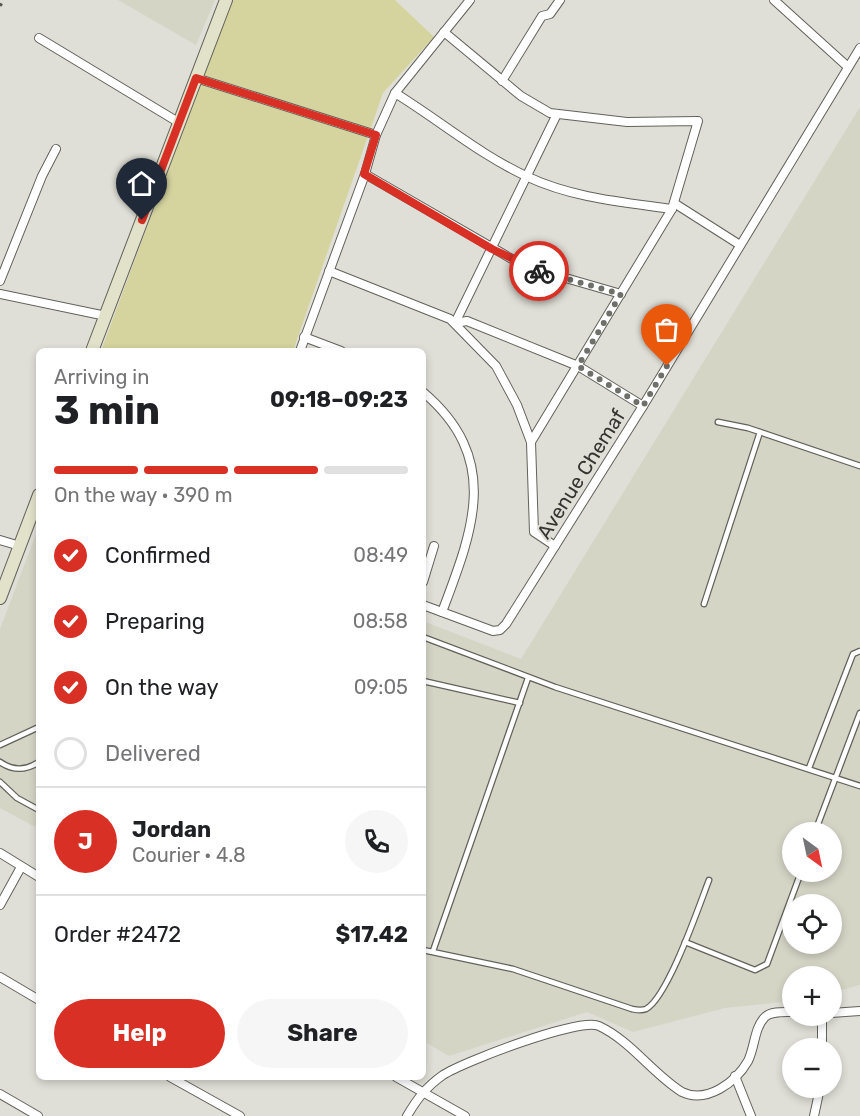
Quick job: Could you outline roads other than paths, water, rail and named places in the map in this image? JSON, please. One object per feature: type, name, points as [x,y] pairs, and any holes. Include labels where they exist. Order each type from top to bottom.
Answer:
[{"type":"street","points":[[93,348],[226,0]]},
{"type":"street","points":[[502,81],[542,16],[550,14],[560,0]]},
{"type":"street","points":[[774,0],[848,67]]},
{"type":"street","points":[[301,348],[376,135],[395,93],[465,2]]},
{"type":"street","points":[[444,32],[502,81],[537,106],[557,114],[654,124],[698,121],[673,206],[531,442]]},
{"type":"street","points":[[39,38],[178,122]]},
{"type":"street","name":"Avenue Chemaf","points":[[426,606],[493,631],[500,630],[643,406],[860,48]]},
{"type":"street","points":[[196,78],[376,135]]},
{"type":"street","points":[[395,93],[481,150],[529,177],[591,198],[673,206],[740,245]]},
{"type":"street","points":[[455,323],[529,177],[557,114]]},
{"type":"street","points":[[0,281],[56,149]]},
{"type":"street","points":[[364,174],[524,266],[621,294]]},
{"type":"street","points":[[329,271],[443,316],[455,323],[496,366],[517,405],[531,442],[533,528],[536,536],[555,546]]},
{"type":"street","points":[[0,294],[106,316]]},
{"type":"street","points":[[455,323],[467,321],[578,366],[643,406]]},
{"type":"street","points":[[304,337],[333,348]]},
{"type":"street","points":[[426,395],[445,413],[461,438],[473,483],[474,513],[470,536],[442,612]]},
{"type":"street","points":[[0,598],[36,503]]},
{"type":"street","points":[[0,540],[20,546]]},
{"type":"street","points":[[426,572],[434,546]]},
{"type":"street","points":[[0,853],[36,875]]},
{"type":"street","points":[[0,905],[21,867]]},
{"type":"street","points":[[0,977],[36,998]]},
{"type":"street","points":[[842,1012],[860,1011]]},
{"type":"street","points":[[406,1116],[422,1091],[445,1074],[474,1060],[569,1028],[592,1024],[600,1026],[615,1037],[674,1087],[689,1096],[707,1095],[735,1077],[748,1061],[764,1018],[771,1013],[782,1012]]},
{"type":"street","points":[[735,1077],[751,1116]]},
{"type":"street","points":[[176,1080],[240,1116]]},
{"type":"street","points":[[402,1080],[465,1116]]},
{"type":"street","points":[[0,1094],[38,1116]]},
{"type":"street","points":[[814,1116],[818,1098]]},
{"type":"lane","points":[[718,422],[760,432],[860,466]]},
{"type":"lane","points":[[704,604],[760,432]]},
{"type":"lane","points":[[426,638],[528,678],[860,786]]},
{"type":"lane","points":[[809,768],[853,654],[860,651]]},
{"type":"lane","points":[[433,951],[528,678]]},
{"type":"lane","points":[[426,682],[520,704]]},
{"type":"lane","points":[[819,822],[860,713]]},
{"type":"lane","points":[[0,745],[36,728]]},
{"type":"lane","points":[[0,762],[9,768],[20,770],[36,763]]},
{"type":"lane","points":[[0,782],[16,798],[36,808]]},
{"type":"lane","points":[[426,950],[513,969],[639,1011],[654,1002],[685,942],[709,880]]},
{"type":"lane","points":[[685,942],[755,970],[763,969],[767,964],[797,882]]},
{"type":"railway","points":[[0,6],[4,0]]}]
